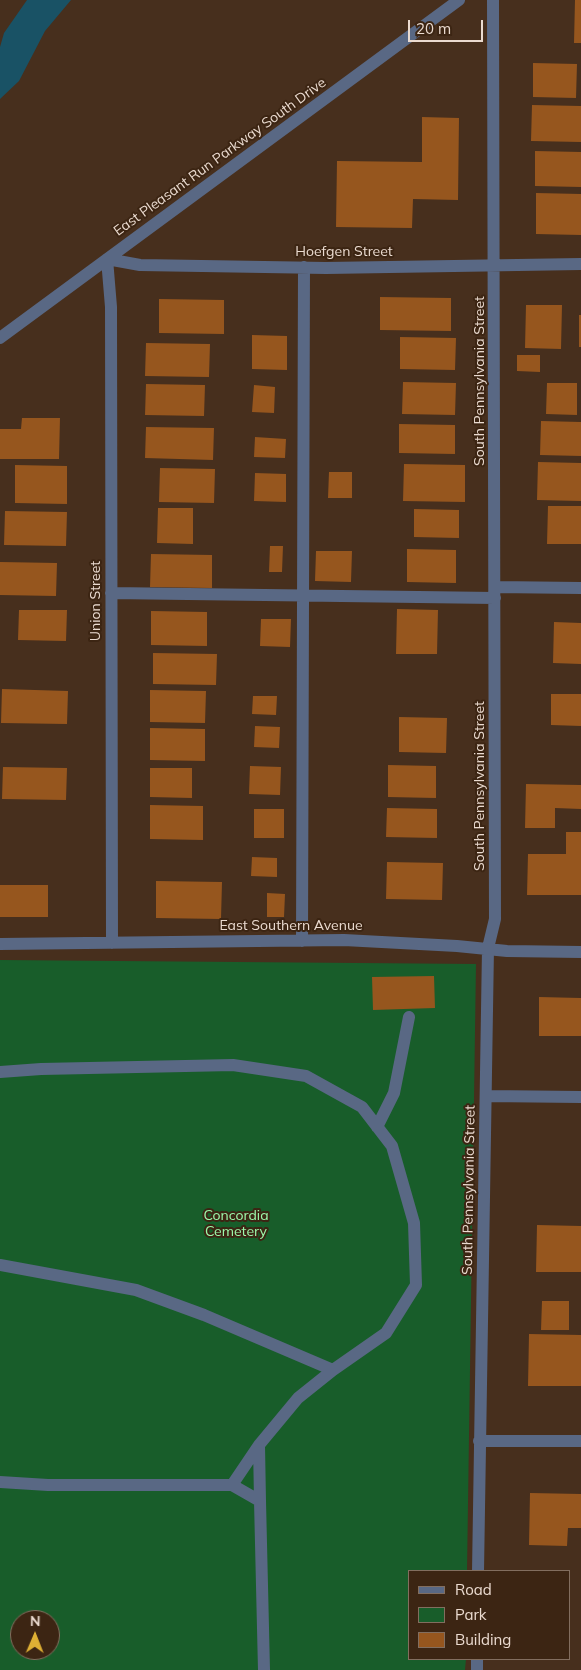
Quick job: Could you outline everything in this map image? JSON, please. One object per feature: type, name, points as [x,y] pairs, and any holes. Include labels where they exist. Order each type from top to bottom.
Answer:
[{"type":"street","name":"East Pleasant Run Parkway South Drive","points":[[0,338],[459,0]]},
{"type":"street","name":"South Pennsylvania Street","points":[[478,1570],[488,948],[495,919],[493,0]]},
{"type":"street","name":"Hoefgen Street","points":[[107,259],[140,265],[304,267],[581,264]]},
{"type":"street","name":"Union Street","points":[[107,259],[111,306],[112,943]]},
{"type":"street","points":[[302,941],[304,267]]},
{"type":"street","points":[[111,592],[303,595],[495,592],[581,588]]},
{"type":"street","name":"East Southern Avenue","points":[[0,944],[344,940],[488,948],[507,951],[581,952]]},
{"type":"street","points":[[378,1127],[394,1093],[409,1017]]},
{"type":"street","points":[[0,1072],[40,1069],[233,1065],[306,1076],[362,1107],[392,1146],[414,1223],[416,1285],[386,1333],[333,1370],[298,1398],[259,1445],[232,1485]]},
{"type":"street","points":[[486,1096],[581,1097]]},
{"type":"street","points":[[0,1265],[136,1290],[204,1315],[333,1370]]},
{"type":"street","points":[[479,1440],[581,1441]]},
{"type":"street","points":[[259,1445],[264,1670]]},
{"type":"street","points":[[0,1482],[48,1485],[232,1485],[260,1501]]},
{"type":"green space","name":"Concordia Cemetery","points":[[0,960],[476,964],[467,1570],[408,1570],[408,1660],[466,1660],[465,1670],[0,1670]]},
{"type":"water","points":[[27,0],[71,0],[45,31],[19,81],[0,99],[0,47],[4,33]]},
{"type":"building","points":[[575,0],[581,0],[581,43],[574,43]]},
{"type":"building","points":[[533,63],[577,64],[576,98],[533,97]]},
{"type":"building","points":[[532,105],[581,106],[581,142],[531,141]]},
{"type":"building","points":[[422,117],[459,118],[458,200],[413,199],[412,228],[336,227],[337,161],[422,162]]},
{"type":"building","points":[[535,151],[581,152],[581,187],[535,186]]},
{"type":"building","points":[[536,193],[581,194],[581,235],[536,234]]},
{"type":"building","points":[[380,297],[451,298],[451,331],[380,330]]},
{"type":"building","points":[[159,299],[224,300],[224,334],[159,333]]},
{"type":"building","points":[[526,305],[562,305],[561,349],[525,348]]},
{"type":"building","points":[[579,315],[581,315],[581,347],[579,347]]},
{"type":"building","points":[[252,335],[287,336],[287,370],[252,369]]},
{"type":"building","points":[[400,337],[456,338],[455,370],[400,369]]},
{"type":"building","points":[[146,343],[210,344],[209,377],[145,376]]},
{"type":"building","points":[[517,355],[540,355],[540,372],[517,371]]},
{"type":"building","points":[[403,382],[456,383],[455,415],[402,414]]},
{"type":"building","points":[[547,383],[577,383],[577,415],[546,414]]},
{"type":"building","points":[[146,384],[205,385],[204,416],[145,415]]},
{"type":"building","points":[[254,385],[275,387],[274,413],[252,412]]},
{"type":"building","points":[[22,418],[60,418],[59,459],[0,459],[0,429],[21,429]]},
{"type":"building","points":[[541,421],[581,422],[581,456],[540,455]]},
{"type":"building","points":[[399,424],[455,425],[455,454],[399,453]]},
{"type":"building","points":[[146,427],[214,428],[213,460],[145,458]]},
{"type":"building","points":[[255,437],[286,439],[285,458],[254,457]]},
{"type":"building","points":[[538,462],[581,463],[581,501],[537,500]]},
{"type":"building","points":[[404,464],[465,465],[465,502],[403,501]]},
{"type":"building","points":[[15,465],[67,466],[67,504],[15,503]]},
{"type":"building","points":[[160,468],[215,469],[214,503],[159,502]]},
{"type":"building","points":[[329,472],[352,472],[352,498],[328,498]]},
{"type":"building","points":[[255,473],[286,474],[286,502],[254,501]]},
{"type":"building","points":[[548,506],[581,506],[581,544],[547,544]]},
{"type":"building","points":[[158,508],[193,508],[193,544],[157,543]]},
{"type":"building","points":[[414,509],[459,510],[459,538],[414,537]]},
{"type":"building","points":[[5,511],[67,512],[66,546],[4,545]]},
{"type":"building","points":[[270,546],[283,546],[282,572],[269,572]]},
{"type":"building","points":[[407,549],[456,550],[456,583],[407,582]]},
{"type":"building","points":[[316,551],[352,551],[351,582],[315,581]]},
{"type":"building","points":[[151,554],[212,555],[212,588],[150,587]]},
{"type":"building","points":[[0,562],[57,563],[56,596],[0,595]]},
{"type":"building","points":[[397,609],[438,610],[437,654],[396,654]]},
{"type":"building","points":[[19,610],[67,610],[66,641],[18,640]]},
{"type":"building","points":[[151,611],[207,612],[207,646],[151,645]]},
{"type":"building","points":[[261,619],[291,619],[290,647],[260,646]]},
{"type":"building","points":[[554,622],[581,623],[581,664],[553,663]]},
{"type":"building","points":[[153,653],[217,654],[216,685],[153,684]]},
{"type":"building","points":[[2,689],[68,691],[67,724],[1,723]]},
{"type":"building","points":[[150,690],[206,691],[205,723],[150,722]]},
{"type":"building","points":[[551,694],[581,694],[581,726],[551,725]]},
{"type":"building","points":[[253,696],[277,696],[276,715],[252,714]]},
{"type":"building","points":[[399,717],[447,718],[446,753],[399,752]]},
{"type":"building","points":[[255,726],[280,727],[279,748],[254,747]]},
{"type":"building","points":[[150,728],[205,729],[205,761],[150,760]]},
{"type":"building","points":[[388,765],[436,766],[436,798],[388,797]]},
{"type":"building","points":[[250,766],[281,767],[280,795],[249,794]]},
{"type":"building","points":[[3,767],[67,768],[66,800],[2,799]]},
{"type":"building","points":[[150,768],[192,768],[192,798],[150,797]]},
{"type":"building","points":[[526,784],[581,785],[581,809],[555,808],[555,828],[525,828]]},
{"type":"building","points":[[150,805],[203,806],[203,840],[150,839]]},
{"type":"building","points":[[387,808],[437,809],[437,838],[386,837]]},
{"type":"building","points":[[254,809],[284,809],[284,838],[254,838]]},
{"type":"building","points":[[566,832],[581,832],[581,895],[527,895],[528,854],[566,854]]},
{"type":"building","points":[[252,857],[277,858],[277,877],[251,876]]},
{"type":"building","points":[[387,862],[443,863],[442,900],[386,899]]},
{"type":"building","points":[[156,881],[222,882],[221,919],[156,918]]},
{"type":"building","points":[[0,885],[48,885],[48,917],[0,917]]},
{"type":"building","points":[[267,893],[285,894],[284,917],[267,917]]},
{"type":"building","points":[[434,976],[435,1008],[373,1010],[372,977]]},
{"type":"building","points":[[539,997],[581,998],[581,1036],[539,1036]]},
{"type":"building","points":[[537,1225],[581,1226],[581,1272],[536,1272]]},
{"type":"building","points":[[542,1301],[569,1301],[569,1330],[541,1330]]},
{"type":"building","points":[[529,1334],[581,1335],[581,1386],[528,1386]]},
{"type":"building","points":[[530,1493],[581,1494],[581,1528],[568,1528],[567,1546],[529,1545]]}]
